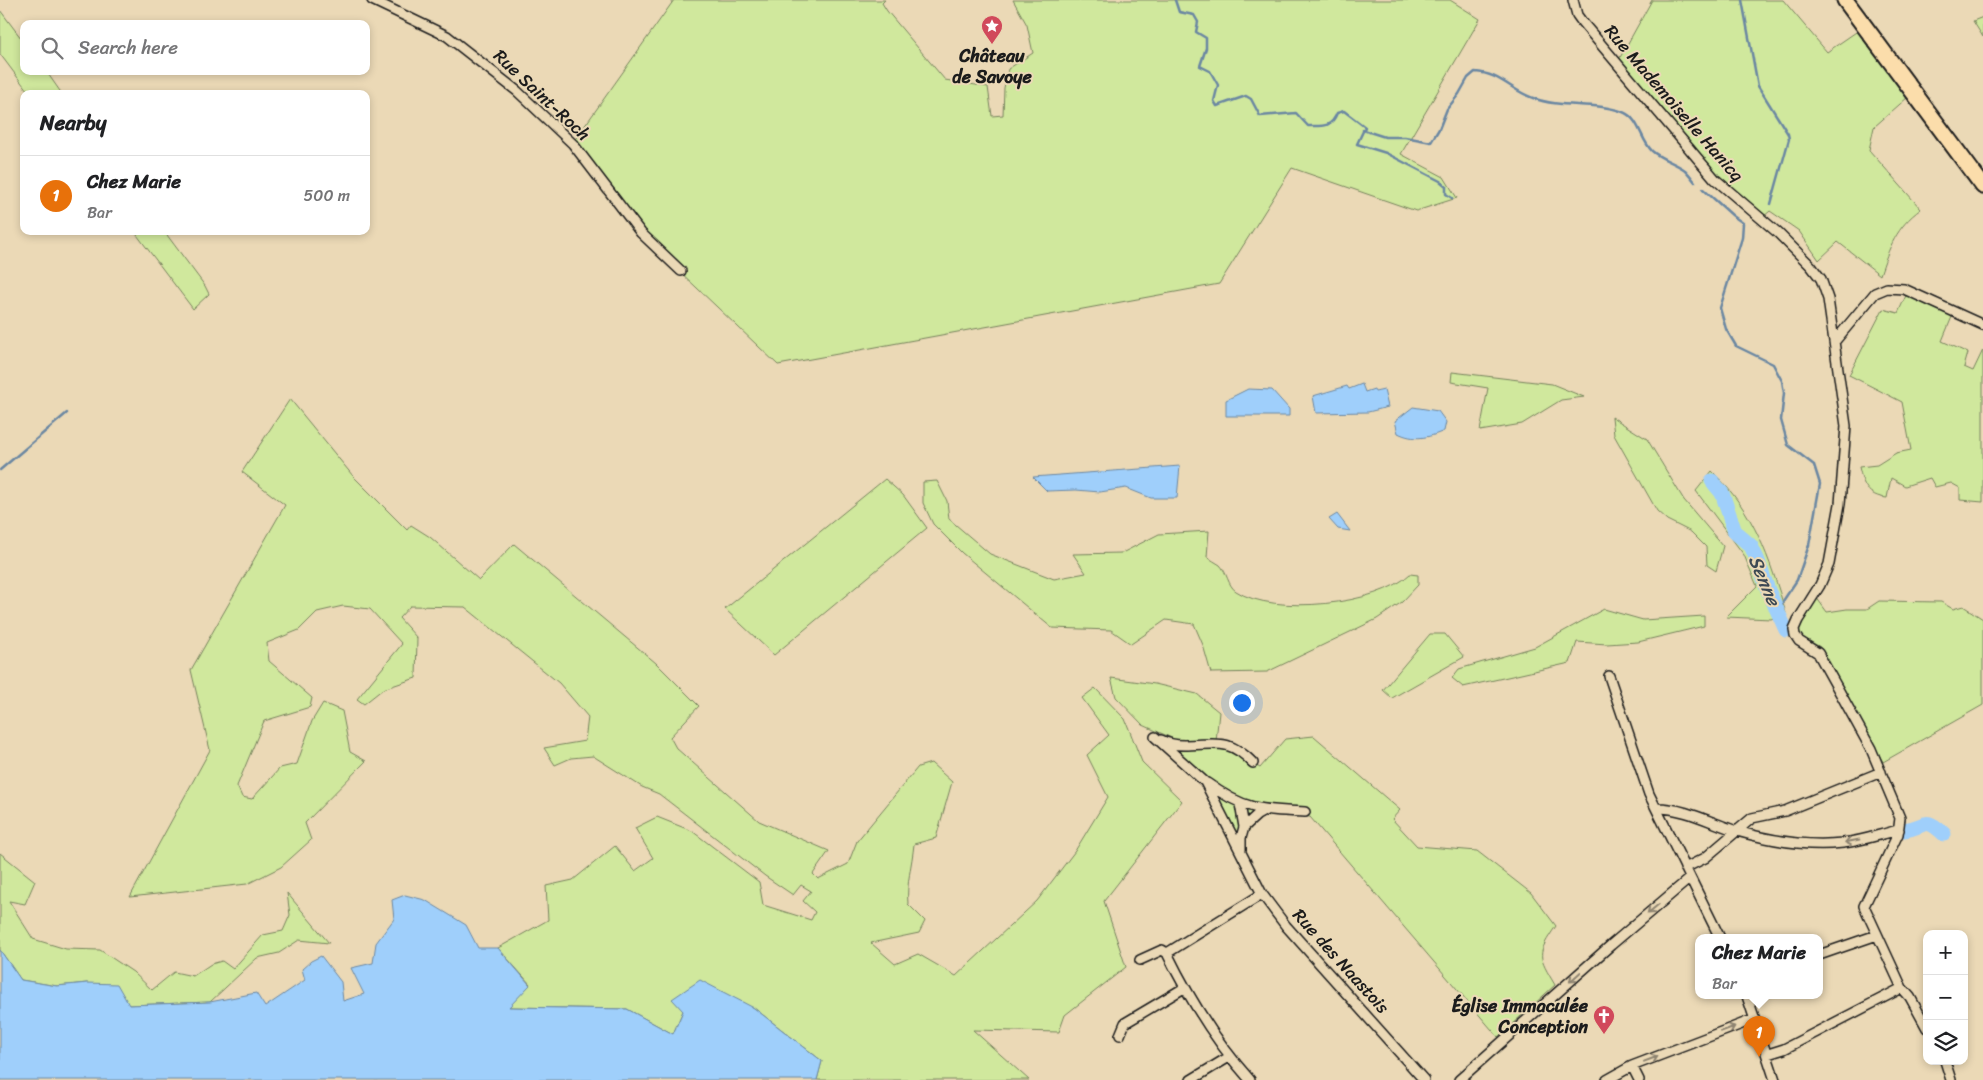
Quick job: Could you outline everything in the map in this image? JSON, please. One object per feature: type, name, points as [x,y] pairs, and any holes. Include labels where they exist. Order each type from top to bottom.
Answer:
[{"type":"main road","points":[[1845,0],[1983,186]]},
{"type":"street","name":"Rue Saint-Roch","points":[[372,0],[447,36],[517,91],[573,144],[641,233],[681,271]]},
{"type":"street","name":"Rue Mademoiselle Hanicq","points":[[1573,0],[1577,15],[1582,22],[1716,179],[1778,233],[1816,272],[1828,299],[1846,426],[1838,522],[1829,564],[1820,585],[1798,620],[1794,630],[1795,636],[1799,641],[1818,653],[1881,772],[1900,818],[1899,830]]},
{"type":"street","points":[[1835,341],[1848,328],[1875,293],[1892,288],[1904,289],[1983,325]]},
{"type":"street","points":[[1608,676],[1649,794],[1718,934]]},
{"type":"street","name":"Rue des Naastois","points":[[1253,763],[1237,749],[1222,743],[1186,745],[1165,742],[1155,737],[1205,782],[1240,804],[1266,810],[1305,812]]},
{"type":"street","points":[[1178,758],[1178,752],[1186,745]]},
{"type":"street","points":[[1685,868],[1705,858],[1752,818],[1784,811],[1881,772]]},
{"type":"street","name":"Rue des Naastois","points":[[1205,782],[1262,894],[1286,926],[1424,1080]]},
{"type":"street","name":"Rue des Naastois","points":[[1240,804],[1244,827],[1241,838],[1243,857]]},
{"type":"street","points":[[1657,808],[1678,810],[1737,831],[1784,842],[1814,845],[1854,841],[1899,830]]},
{"type":"street","points":[[1244,827],[1257,815],[1266,810]]},
{"type":"street","points":[[1899,830],[1864,906],[1902,988],[1910,997],[1923,1021]]},
{"type":"street","points":[[1459,1080],[1599,955],[1690,878]]},
{"type":"street","points":[[1167,953],[1262,894]]},
{"type":"street","points":[[1823,954],[1877,935]]},
{"type":"street","points":[[1140,960],[1162,950],[1167,953],[1184,988],[1229,1057],[1250,1080]]},
{"type":"street","points":[[1120,1035],[1125,1023],[1184,988]]},
{"type":"street","points":[[1768,1054],[1784,1049],[1902,988]]},
{"type":"street","points":[[1748,999],[1768,1054],[1775,1080]]},
{"type":"street","points":[[1607,1080],[1620,1077],[1632,1066],[1755,1019]]},
{"type":"street","points":[[1191,1080],[1229,1057]]},
{"type":"street","points":[[1946,1065],[1951,1080]]},
{"type":"street","points":[[1632,1066],[1639,1080]]},
{"type":"green space","points":[[674,0],[885,0],[882,3],[887,11],[945,80],[988,87],[992,116],[1003,115],[1004,88],[1008,69],[1033,53],[1027,25],[1013,0],[1450,0],[1480,19],[1401,154],[1444,177],[1457,198],[1416,211],[1292,168],[1219,284],[778,365],[656,249],[574,141]]},
{"type":"green space","points":[[1652,0],[1783,0],[1827,52],[1859,30],[1908,97],[1874,127],[1869,150],[1921,209],[1905,223],[1894,239],[1880,275],[1838,242],[1819,260],[1799,231],[1770,211],[1762,218],[1722,185],[1617,63]]},
{"type":"green space","points":[[0,10],[20,37],[20,75],[49,75],[59,90],[27,90],[0,54]]},
{"type":"green space","points":[[1983,17],[1983,37],[1973,21]]},
{"type":"green space","points":[[137,235],[167,235],[209,294],[193,309]]},
{"type":"green space","points":[[1908,291],[1954,312],[1942,341],[1968,353],[1964,367],[1973,371],[1983,350],[1983,502],[1960,500],[1960,488],[1951,483],[1935,487],[1930,478],[1905,486],[1891,478],[1887,498],[1880,497],[1870,492],[1862,479],[1859,467],[1877,465],[1896,453],[1911,450],[1902,402],[1849,375],[1883,309],[1898,313]]},
{"type":"green space","points":[[1452,372],[1552,384],[1584,397],[1561,400],[1522,424],[1480,431],[1488,388],[1451,382]]},
{"type":"green space","points":[[290,399],[353,476],[407,530],[411,525],[430,537],[479,580],[514,544],[656,663],[699,706],[670,737],[676,748],[759,821],[829,851],[813,874],[818,879],[848,864],[857,841],[918,767],[931,763],[952,782],[936,838],[914,844],[908,882],[908,904],[925,921],[919,933],[871,943],[895,964],[918,954],[956,976],[1037,901],[1075,851],[1108,797],[1087,755],[1109,735],[1082,698],[1095,688],[1125,719],[1142,762],[1182,801],[1104,901],[1126,967],[1065,1015],[1059,1032],[973,1030],[1029,1080],[817,1080],[822,1061],[754,1008],[683,1011],[673,1034],[627,1009],[508,1007],[530,984],[498,948],[548,920],[546,886],[573,880],[615,846],[635,871],[653,858],[635,828],[657,817],[692,831],[759,882],[763,905],[811,920],[815,912],[803,901],[811,891],[801,885],[793,895],[765,876],[659,794],[642,787],[593,756],[571,758],[555,765],[544,748],[585,741],[588,717],[559,683],[465,607],[410,606],[399,618],[417,638],[416,678],[383,689],[364,704],[357,699],[402,644],[370,609],[343,606],[317,612],[299,630],[267,643],[269,661],[312,698],[310,707],[264,721],[237,786],[242,797],[252,799],[280,768],[297,764],[312,721],[323,703],[342,711],[350,752],[366,761],[305,823],[311,840],[281,867],[247,884],[130,897],[210,750],[191,670],[285,505],[242,472]]},
{"type":"green space","points":[[1612,417],[1647,439],[1684,500],[1723,546],[1716,571],[1707,565],[1706,547],[1691,532],[1667,520],[1657,511],[1614,435]]},
{"type":"green space","points":[[1712,471],[1739,503],[1759,537],[1786,613],[1771,619],[1726,617],[1757,586],[1744,555],[1696,491]]},
{"type":"green space","points":[[885,479],[903,495],[927,528],[774,655],[725,609]]},
{"type":"green space","points":[[937,481],[947,501],[949,519],[990,554],[1054,579],[1086,573],[1073,554],[1122,553],[1159,534],[1209,531],[1207,557],[1220,565],[1233,589],[1253,599],[1299,605],[1351,600],[1395,585],[1410,574],[1418,575],[1418,585],[1402,602],[1377,619],[1267,672],[1211,673],[1203,645],[1194,624],[1166,620],[1131,644],[1111,630],[1052,628],[962,553],[933,524],[923,503],[923,482]]},
{"type":"green space","points":[[1816,597],[1827,612],[1867,609],[1879,601],[1941,602],[1953,609],[1963,606],[1983,619],[1983,705],[1883,762],[1820,647],[1802,637],[1797,630]]},
{"type":"green space","points":[[1604,609],[1643,620],[1704,616],[1704,626],[1638,642],[1607,644],[1577,642],[1570,663],[1463,687],[1452,678],[1459,669],[1535,647]]},
{"type":"green space","points":[[1430,634],[1445,634],[1464,657],[1392,698],[1383,690]]},
{"type":"green space","points":[[1111,678],[1155,684],[1197,694],[1219,712],[1216,741],[1260,768],[1285,739],[1314,736],[1400,810],[1392,819],[1417,846],[1477,851],[1531,893],[1556,926],[1542,950],[1545,968],[1555,985],[1498,1037],[1310,817],[1273,815],[1265,817],[1251,828],[1238,852],[1200,782],[1160,743],[1174,739],[1143,725],[1116,697]]},
{"type":"green space","points":[[0,853],[35,881],[25,904],[9,901],[33,939],[66,949],[100,950],[133,972],[152,990],[174,972],[193,976],[211,964],[222,961],[233,969],[263,935],[283,931],[290,915],[287,893],[329,943],[299,940],[279,953],[257,958],[210,1002],[129,1005],[87,983],[57,986],[21,980],[0,950]]},
{"type":"water","points":[[1362,384],[1365,392],[1374,389],[1375,392],[1384,390],[1388,407],[1368,412],[1316,413],[1313,396],[1347,386],[1349,389]]},
{"type":"water","points":[[1248,389],[1272,390],[1289,409],[1289,416],[1226,416],[1226,400]]},
{"type":"water","points":[[1413,407],[1438,411],[1446,422],[1444,431],[1421,438],[1398,433],[1395,421]]},
{"type":"water","points":[[1180,466],[1177,498],[1151,498],[1126,488],[1100,492],[1076,490],[1047,491],[1033,477]]},
{"type":"water","points":[[1337,514],[1350,531],[1338,529],[1329,519]]},
{"type":"water","points":[[405,895],[425,900],[466,925],[478,948],[498,948],[530,985],[509,1007],[627,1009],[673,1034],[683,1011],[672,999],[700,980],[754,1008],[822,1061],[817,1080],[0,1080],[0,950],[21,980],[57,986],[87,983],[117,984],[129,1005],[210,1002],[256,993],[265,1007],[305,980],[302,969],[311,961],[321,956],[341,982],[343,1001],[364,994],[351,968],[373,963],[376,943],[394,919],[392,900]]},
{"type":"waterway","points":[[1175,0],[1179,12],[1194,15],[1198,22],[1196,32],[1206,38],[1206,48],[1200,66],[1210,71],[1218,85],[1214,101],[1217,106],[1246,96],[1251,99],[1260,116],[1296,113],[1308,126],[1329,124],[1337,113],[1344,111],[1365,127],[1357,144],[1386,153],[1440,181],[1446,186],[1446,194],[1452,198]]},
{"type":"waterway","points":[[1742,0],[1758,86],[1788,134],[1789,139],[1771,204]]},
{"type":"waterway","points":[[1363,130],[1385,137],[1405,137],[1431,142],[1439,129],[1447,109],[1459,94],[1468,78],[1475,72],[1484,73],[1533,98],[1555,103],[1601,107],[1629,115],[1652,151],[1685,170],[1695,182]]},
{"type":"waterway","points":[[1703,189],[1743,223],[1742,238],[1720,308],[1726,329],[1736,346],[1773,364],[1782,381],[1784,393],[1781,420],[1788,445],[1814,465],[1820,484],[1809,545],[1797,580],[1783,601],[1778,614]]},
{"type":"waterway","points":[[0,470],[67,413]]},
{"type":"waterway","name":"Senne","points":[[1712,481],[1722,493],[1735,532],[1751,546],[1786,630]]},
{"type":"waterway","name":"Senne","points":[[1904,830],[1928,824],[1944,834]]},
{"type":"place","name":"Château de Savoye","points":[[992,45]]},
{"type":"place","name":"Église Immaculée Conception","points":[[1604,1035]]},
{"type":"place","name":"Chez Marie","points":[[1759,1057]]}]
